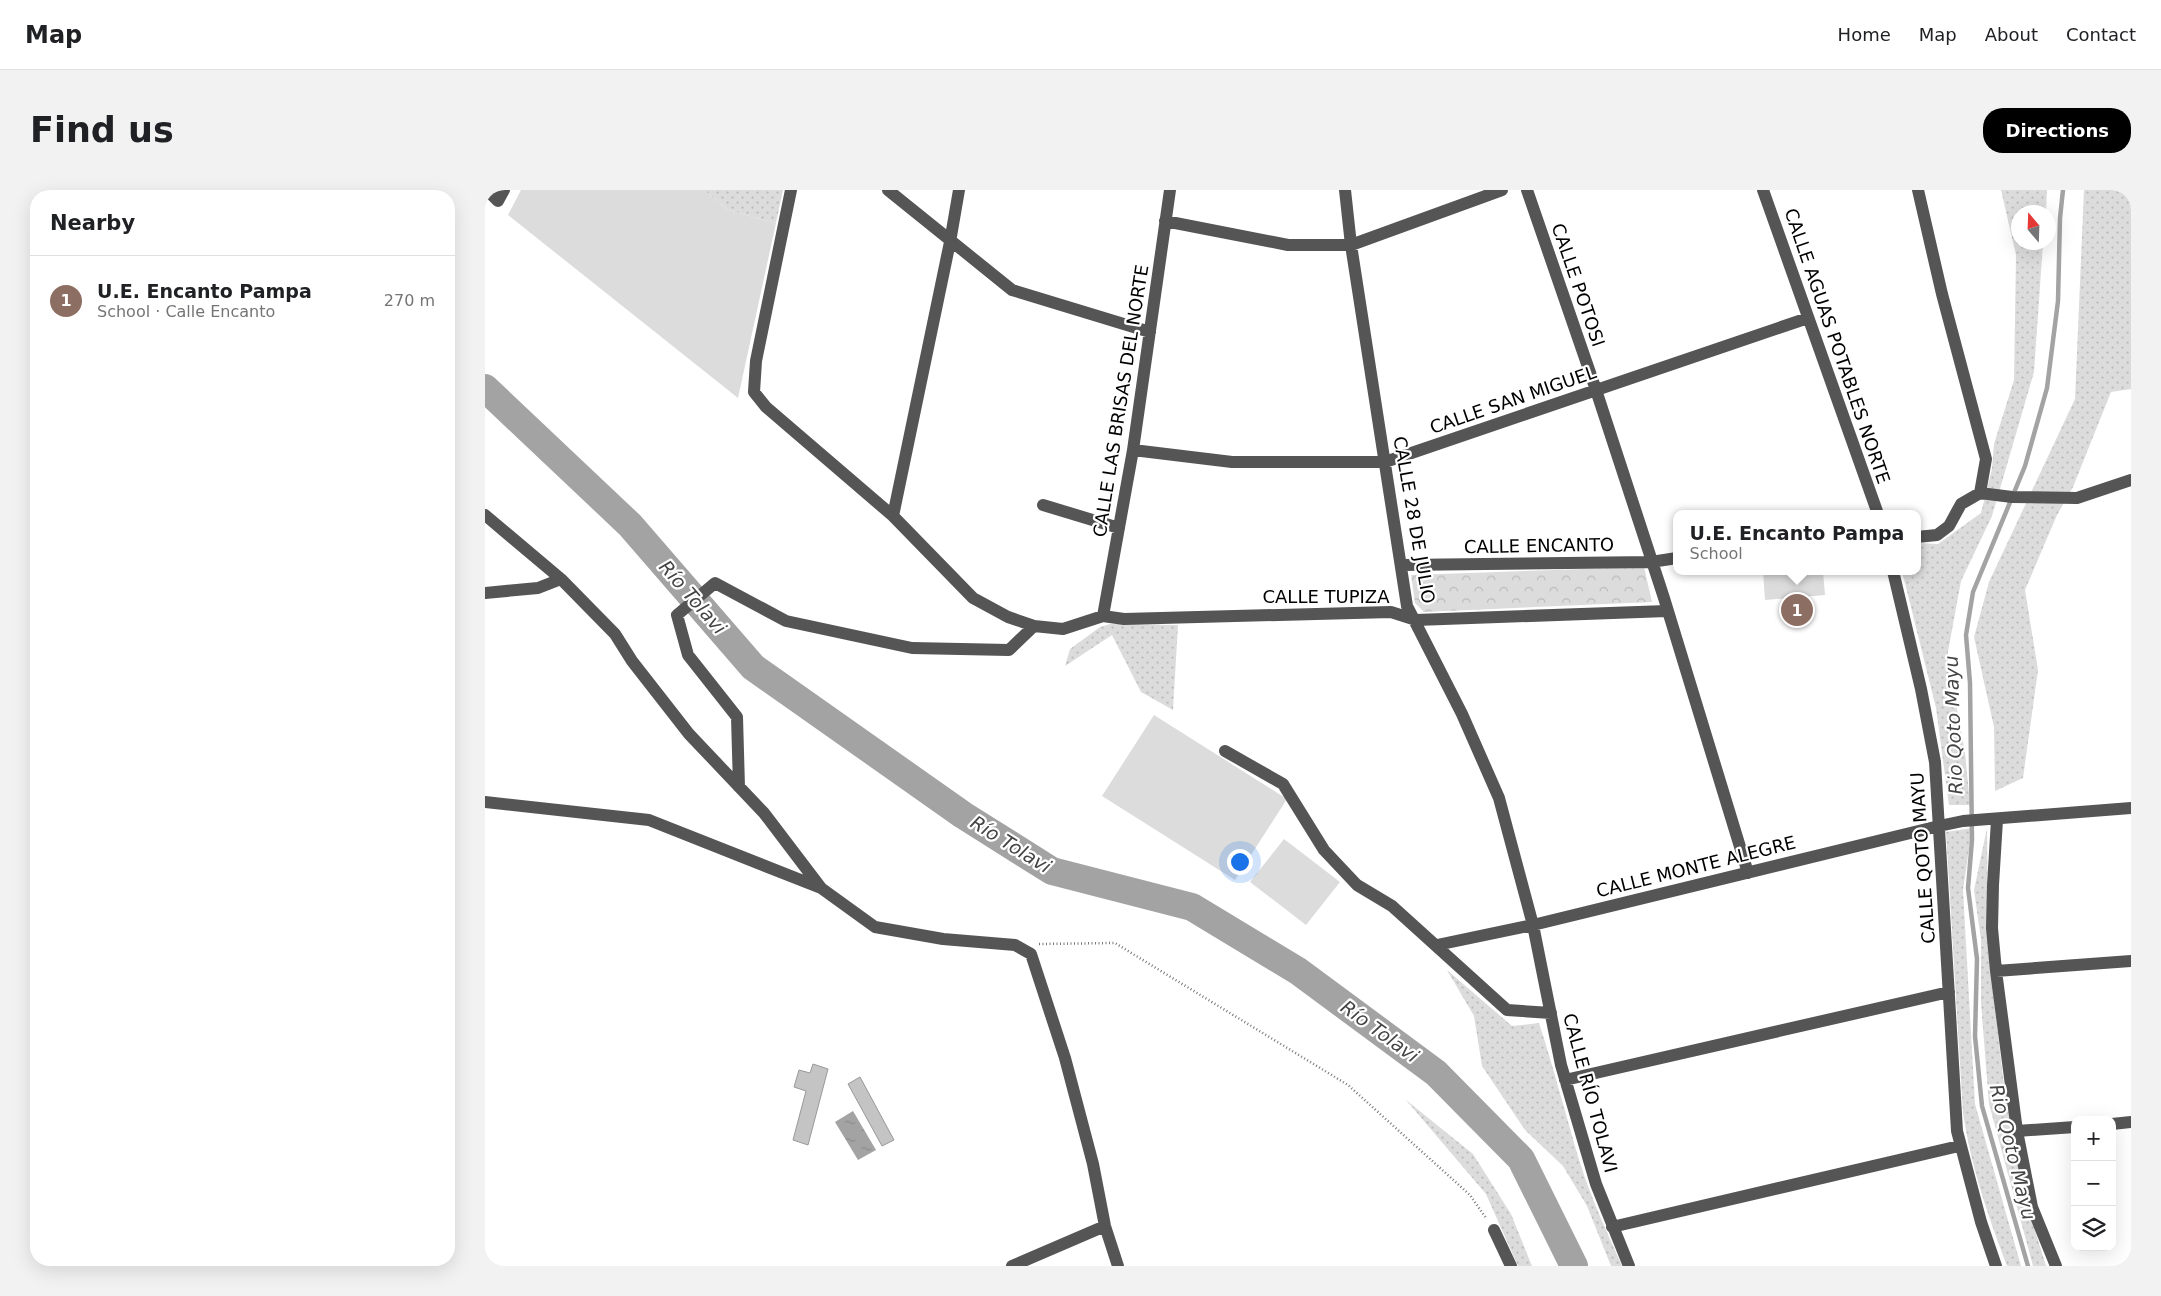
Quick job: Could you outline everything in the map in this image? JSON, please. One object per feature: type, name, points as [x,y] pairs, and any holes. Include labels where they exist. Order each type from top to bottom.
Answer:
[{"type":"street","points":[[487,190],[498,201],[504,190]]},
{"type":"street","points":[[791,190],[756,361],[754,392],[767,407],[893,516],[973,598],[1008,617],[1034,626],[1063,628],[1103,616]]},
{"type":"street","points":[[888,190],[950,242],[1012,290],[1150,332]]},
{"type":"street","points":[[893,516],[959,190]]},
{"type":"street","name":"CALLE LAS BRISAS DEL NORTE","points":[[1103,616],[1133,450],[1170,190]]},
{"type":"street","name":"CALLE 28 DE JULIO","points":[[1345,190],[1351,245],[1407,606],[1416,620],[1499,798],[1533,925]]},
{"type":"street","points":[[1165,221],[1288,245],[1351,245],[1502,190]]},
{"type":"street","name":"CALLE POTOSI","points":[[1527,190],[1597,390],[1748,874]]},
{"type":"street","name":"CALLE AGUAS POTABLES NORTE","points":[[1763,190],[1877,510]]},
{"type":"street","points":[[1918,190],[1942,294],[1986,459],[1980,493]]},
{"type":"street","name":"CALLE SAN MIGUEL","points":[[1133,450],[1232,462],[1385,462],[1807,318]]},
{"type":"street","points":[[1921,537],[1937,535],[1949,526],[1961,504],[1980,493],[2012,498],[2077,498],[2131,480]]},
{"type":"street","points":[[1043,505],[1119,528]]},
{"type":"street","points":[[485,515],[561,579],[615,634],[632,661],[689,734],[764,813],[821,888]]},
{"type":"street","name":"CALLE ENCANTO","points":[[1402,565],[1651,562],[1673,559]]},
{"type":"street","name":"CALLE QOTO MAYU","points":[[1894,575],[1921,688],[1931,743],[1939,826],[1959,1146],[1996,1266]]},
{"type":"street","points":[[485,593],[538,588],[561,579]]},
{"type":"street","points":[[739,786],[737,717],[688,655],[677,615],[715,583],[786,621],[912,648],[1009,650],[1034,626]]},
{"type":"street","name":"CALLE TUPIZA","points":[[1103,616],[1124,618],[1391,612],[1416,620],[1667,611]]},
{"type":"street","points":[[1225,751],[1283,784],[1324,850],[1357,885],[1392,906],[1507,1010],[1551,1013]]},
{"type":"street","points":[[485,802],[649,820],[821,888],[875,927],[943,939],[1015,945],[1031,954],[1065,1058],[1093,1164],[1105,1226],[1118,1266]]},
{"type":"street","name":"CALLE MONTE ALEGRE","points":[[1437,945],[1533,925],[1748,874],[1798,859],[1963,821],[1997,820],[2131,808]]},
{"type":"street","points":[[1997,820],[1992,928],[2017,1131],[2032,1207],[2056,1266]]},
{"type":"street","name":"CALLE RÍO TOLAVI","points":[[1533,925],[1565,1080],[1596,1184],[1629,1266]]},
{"type":"street","points":[[1996,971],[2131,961]]},
{"type":"street","points":[[1565,1080],[1949,992]]},
{"type":"street","points":[[2116,1124],[2131,1122]]},
{"type":"street","points":[[2017,1131],[2071,1127]]},
{"type":"street","points":[[1612,1227],[1959,1146]]},
{"type":"street","points":[[1012,1266],[1105,1226]]},
{"type":"street","points":[[1495,1230],[1511,1266]]},
{"type":"path","points":[[1015,945],[1115,943],[1348,1085],[1470,1195],[1495,1230]]},
{"type":"green space","points":[[521,190],[704,190],[728,210],[776,223],[738,398],[508,215]]},
{"type":"green space","points":[[704,190],[783,190],[776,223],[728,210]]},
{"type":"green space","points":[[2001,190],[2047,190],[2046,205],[2011,205],[2011,233]]},
{"type":"green space","points":[[2084,190],[2131,190],[2131,389],[2111,392],[2073,487],[2057,515],[2025,590],[2038,670],[2023,778],[1995,791],[1994,727],[1974,637],[1989,582],[2075,399]]},
{"type":"green space","points":[[2015,250],[2043,250],[2034,372],[1992,516],[1961,581],[1947,657],[1965,752],[1970,805],[1949,805],[1936,708],[1903,575],[1921,575],[1921,543],[1938,544],[1981,513],[1992,469],[1994,444],[2014,380]]},
{"type":"green space","points":[[1644,567],[1652,602],[1424,612],[1415,603],[1411,575]]},
{"type":"green space","points":[[1763,575],[1823,575],[1825,595],[1765,600]]},
{"type":"green space","points":[[1110,624],[1178,625],[1173,710],[1141,692],[1112,635],[1065,666],[1070,649],[1100,627]]},
{"type":"green space","points":[[1154,715],[1287,799],[1235,880],[1102,796]]},
{"type":"green space","points":[[1972,828],[1963,890],[1975,1104],[2021,1266],[2007,1266],[1981,1191],[1966,1133],[1963,1113],[1946,832]]},
{"type":"green space","points":[[1987,828],[1988,949],[2003,1077],[2026,1201],[2046,1266],[2033,1266],[1989,1104],[1981,1003],[1981,940],[1974,890]]},
{"type":"green space","points":[[1284,839],[1340,882],[1306,925],[1250,882]]},
{"type":"green space","points":[[1447,970],[1512,1026],[1539,1023],[1584,1176],[1622,1266],[1611,1266],[1587,1206],[1563,1166],[1525,1130],[1482,1066],[1474,1016]]},
{"type":"green space","points":[[1406,1100],[1473,1154],[1511,1214],[1532,1266],[1518,1266],[1486,1194]]},
{"type":"water","points":[[853,1111],[876,1150],[858,1160],[835,1122]]},
{"type":"building","points":[[813,1064],[828,1069],[808,1145],[793,1140],[806,1091],[794,1087],[799,1070],[810,1073]]},
{"type":"building","points":[[860,1077],[894,1140],[882,1146],[848,1084]]},
{"type":"waterway","name":"Rio Qoto Mayu","points":[[2028,1266],[1982,1106],[1975,1036],[1977,959],[1968,888],[1972,840],[1970,683],[1966,635],[1973,592],[2025,466],[2047,388],[2058,301],[2060,218],[2063,190]]},
{"type":"waterway","name":"Río Tolavi","points":[[485,388],[630,525],[753,667],[963,815],[1052,871],[1192,907],[1298,971],[1436,1073],[1521,1159],[1574,1266]]},
{"type":"place","name":"U.E. Encanto Pampa","points":[[1797,610]]}]
